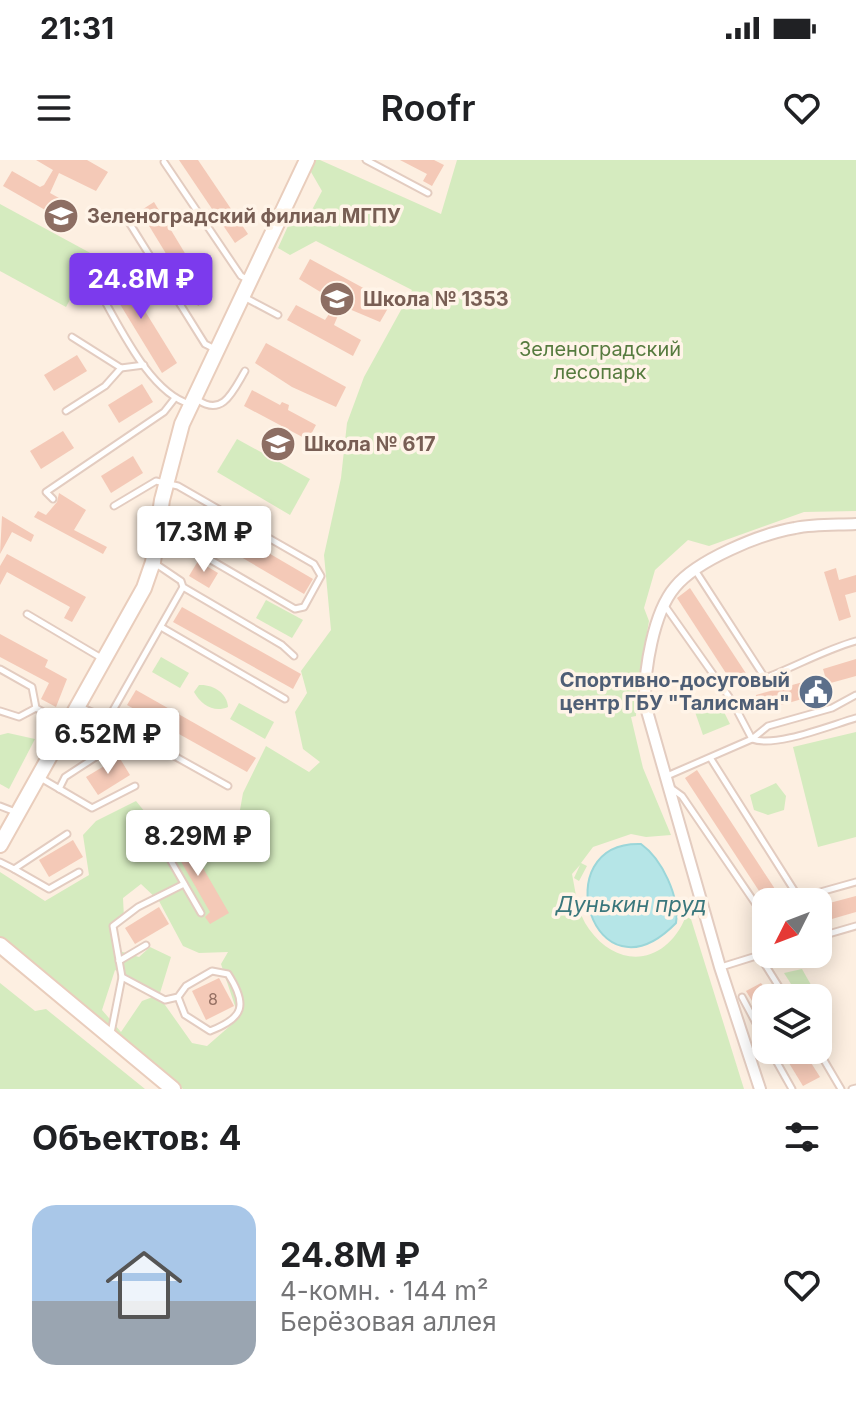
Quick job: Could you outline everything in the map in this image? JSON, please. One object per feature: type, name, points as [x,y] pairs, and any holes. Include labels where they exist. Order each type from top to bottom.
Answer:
[{"type":"street","points":[[0,845],[144,588],[153,562],[166,482],[182,424],[307,160]]},
{"type":"street","points":[[760,1089],[720,967],[645,704],[644,678],[664,605],[674,587],[695,569],[774,533],[796,528],[856,524]]},
{"type":"street","points":[[0,945],[173,1089]]},
{"type":"lane","points":[[366,160],[428,193]]},
{"type":"lane","points":[[164,162],[241,276],[250,280]]},
{"type":"lane","points":[[130,224],[205,344],[216,349]]},
{"type":"lane","points":[[96,286],[144,365],[162,388],[175,398],[219,406],[229,398],[245,371]]},
{"type":"lane","points":[[242,296],[278,315]]},
{"type":"lane","points":[[72,337],[121,368],[144,365]]},
{"type":"lane","points":[[66,411],[105,386],[121,368]]},
{"type":"lane","points":[[53,499],[46,492],[164,412],[175,398]]},
{"type":"lane","points":[[114,506],[156,481],[166,482],[314,564],[321,576],[304,607],[295,609],[192,549],[157,534]]},
{"type":"lane","points":[[153,562],[183,587],[282,645],[294,656]]},
{"type":"lane","points":[[695,569],[765,678],[809,661],[821,651],[856,641]]},
{"type":"lane","points":[[108,719],[183,587]]},
{"type":"lane","points":[[664,605],[732,701],[752,739],[759,742],[787,738],[856,718]]},
{"type":"lane","points":[[27,614],[104,660]]},
{"type":"lane","points":[[161,627],[285,699]]},
{"type":"lane","points":[[0,669],[32,687],[36,708],[68,726]]},
{"type":"lane","points":[[667,776],[752,739],[768,726],[832,708],[856,695]]},
{"type":"lane","points":[[79,707],[104,720],[108,719],[228,786]]},
{"type":"lane","points":[[0,711],[19,717],[36,708]]},
{"type":"lane","points":[[59,789],[65,777],[111,747]]},
{"type":"lane","points":[[711,759],[793,888]]},
{"type":"lane","points":[[39,777],[92,808],[135,786]]},
{"type":"lane","points":[[671,788],[682,796],[752,896]]},
{"type":"lane","points":[[0,806],[19,813]]},
{"type":"lane","points":[[14,869],[67,834]]},
{"type":"lane","points":[[171,861],[201,913]]},
{"type":"lane","points":[[0,862],[49,889],[79,872]]},
{"type":"lane","points":[[832,889],[856,882]]},
{"type":"lane","points":[[113,1037],[109,1030],[122,977],[113,926],[138,907],[184,884]]},
{"type":"lane","points":[[832,933],[856,926]]},
{"type":"lane","points":[[119,961],[146,945]]},
{"type":"lane","points":[[720,967],[752,957]]},
{"type":"lane","points":[[122,977],[165,1000],[178,997],[186,986],[212,971],[228,974],[239,991],[241,1009],[236,1018],[210,1031],[185,1015],[178,997]]},
{"type":"lane","points":[[742,997],[752,1016]]},
{"type":"lane","points":[[778,1064],[792,1089]]},
{"type":"lane","points":[[826,1064],[841,1089]]},
{"type":"green space","name":"Зеленоградский лесопарк","points":[[313,160],[320,160],[441,214],[457,160],[856,160],[856,511],[804,512],[709,546],[688,540],[655,570],[644,608],[649,621],[636,716],[631,717],[643,768],[671,835],[646,837],[631,834],[593,847],[581,863],[587,866],[579,881],[574,878],[580,865],[572,874],[585,923],[601,942],[614,951],[628,956],[655,952],[678,932],[686,916],[691,919],[744,1089],[183,1089],[0,938],[0,872],[45,901],[89,875],[83,835],[96,821],[136,801],[158,828],[240,810],[243,793],[266,746],[309,772],[320,762],[303,749],[295,712],[307,693],[301,671],[331,630],[324,555],[341,478],[347,423],[364,377],[412,290],[316,241],[290,255],[278,248],[293,215],[305,223],[322,191],[311,172]],"holes":[[[141,884],[159,901],[183,946],[199,953],[228,952],[221,964],[239,1018],[207,1046],[192,1043],[158,995],[142,1001],[121,1032],[102,1010],[115,970],[160,993],[171,957],[150,947],[139,957],[113,949],[112,926],[124,918],[123,898]]]},
{"type":"green space","points":[[0,204],[94,255],[66,307],[0,271]]},
{"type":"green space","points":[[237,439],[310,479],[290,515],[217,472]]},
{"type":"green space","points":[[266,600],[303,620],[292,638],[256,618]]},
{"type":"green space","points":[[161,657],[189,673],[180,688],[152,672]]},
{"type":"green space","points":[[199,685],[218,690],[228,707],[213,708],[200,701],[194,692]]},
{"type":"green space","points":[[717,698],[730,724],[703,735],[694,709]]},
{"type":"green space","points":[[239,703],[274,722],[265,739],[230,719]]},
{"type":"green space","points":[[856,732],[856,837],[818,847],[793,747]]},
{"type":"green space","points":[[8,733],[35,739],[9,789],[0,784],[0,735]]},
{"type":"green space","points":[[776,783],[786,796],[784,810],[768,815],[754,810],[750,795]]},
{"type":"green space","points":[[802,969],[810,984],[791,984],[784,973]]},
{"type":"green space","points":[[0,983],[35,1011],[46,1009],[145,1089],[0,1089]]},
{"type":"water","name":"Дунькин пруд","points":[[641,844],[656,859],[668,879],[677,913],[676,923],[647,944],[622,946],[603,935],[591,914],[588,890],[594,867],[611,850]]},
{"type":"building","points":[[36,160],[87,160],[108,172],[96,191],[59,173],[50,193],[77,208],[68,223],[3,186],[12,171],[40,187],[44,185],[53,170]]},
{"type":"building","points":[[179,160],[198,160],[248,234],[235,243]]},
{"type":"building","points":[[400,160],[434,160],[444,165],[432,186],[423,181],[427,174]]},
{"type":"building","points":[[154,202],[212,298],[198,306],[140,211]]},
{"type":"building","points":[[310,259],[391,303],[380,322],[342,306],[334,325],[361,340],[353,356],[287,320],[296,305],[325,320],[337,302],[299,279]]},
{"type":"building","points":[[119,269],[177,363],[162,373],[104,278]]},
{"type":"building","points":[[266,343],[346,387],[336,407],[292,387],[255,363]]},
{"type":"building","points":[[77,355],[87,371],[54,391],[44,375]]},
{"type":"building","points":[[142,384],[153,402],[119,423],[108,405]]},
{"type":"building","points":[[252,390],[280,405],[282,402],[289,405],[288,410],[316,425],[308,440],[244,406]]},
{"type":"building","points":[[63,431],[74,448],[41,469],[30,451]]},
{"type":"building","points":[[133,456],[143,473],[111,493],[101,476]]},
{"type":"building","points":[[59,493],[86,510],[74,530],[107,547],[103,554],[34,517],[38,511],[46,515],[57,502]]},
{"type":"building","points":[[2,516],[34,535],[31,542],[12,532],[0,554]]},
{"type":"building","points":[[209,518],[313,579],[304,594],[200,533]]},
{"type":"building","points":[[7,554],[86,597],[72,622],[64,618],[70,607],[7,572],[0,585],[0,566]]},
{"type":"building","points":[[198,561],[218,573],[209,588],[189,576]]},
{"type":"building","points":[[836,568],[839,580],[856,575],[856,592],[845,595],[851,617],[839,621],[824,572]]},
{"type":"building","points":[[690,588],[749,678],[735,687],[677,598]]},
{"type":"building","points":[[182,607],[301,674],[293,689],[173,622]]},
{"type":"building","points":[[0,634],[48,660],[45,667],[67,679],[56,707],[41,699],[49,683],[0,657]]},
{"type":"building","points":[[856,659],[856,676],[827,684],[830,691],[760,711],[756,695],[825,676],[823,669]]},
{"type":"building","points":[[136,690],[256,758],[247,772],[127,705]]},
{"type":"building","points":[[119,757],[130,775],[98,795],[86,777]]},
{"type":"building","points":[[697,770],[774,888],[757,888],[685,778]]},
{"type":"building","points":[[184,835],[229,913],[210,924],[205,917],[210,912],[175,851],[168,855],[163,846]]},
{"type":"building","points":[[73,840],[83,857],[49,877],[39,860]]},
{"type":"building","points":[[856,896],[856,912],[832,919],[832,902]]},
{"type":"building","points":[[159,907],[169,924],[135,944],[125,928]]},
{"type":"building","points":[[219,978],[234,1006],[206,1020],[192,991]]},
{"type":"building","points":[[790,1064],[812,1064],[820,1077],[803,1086]]},
{"type":"place","name":"Зеленоградский филиал МГПУ","points":[[61,216]]},
{"type":"place","name":"Школа № 1353","points":[[337,299]]},
{"type":"place","name":"Школа № 617","points":[[278,444]]},
{"type":"place","name":"Спортивно-досуговый центр ГБУ \"Талисман\"","points":[[816,692]]}]
